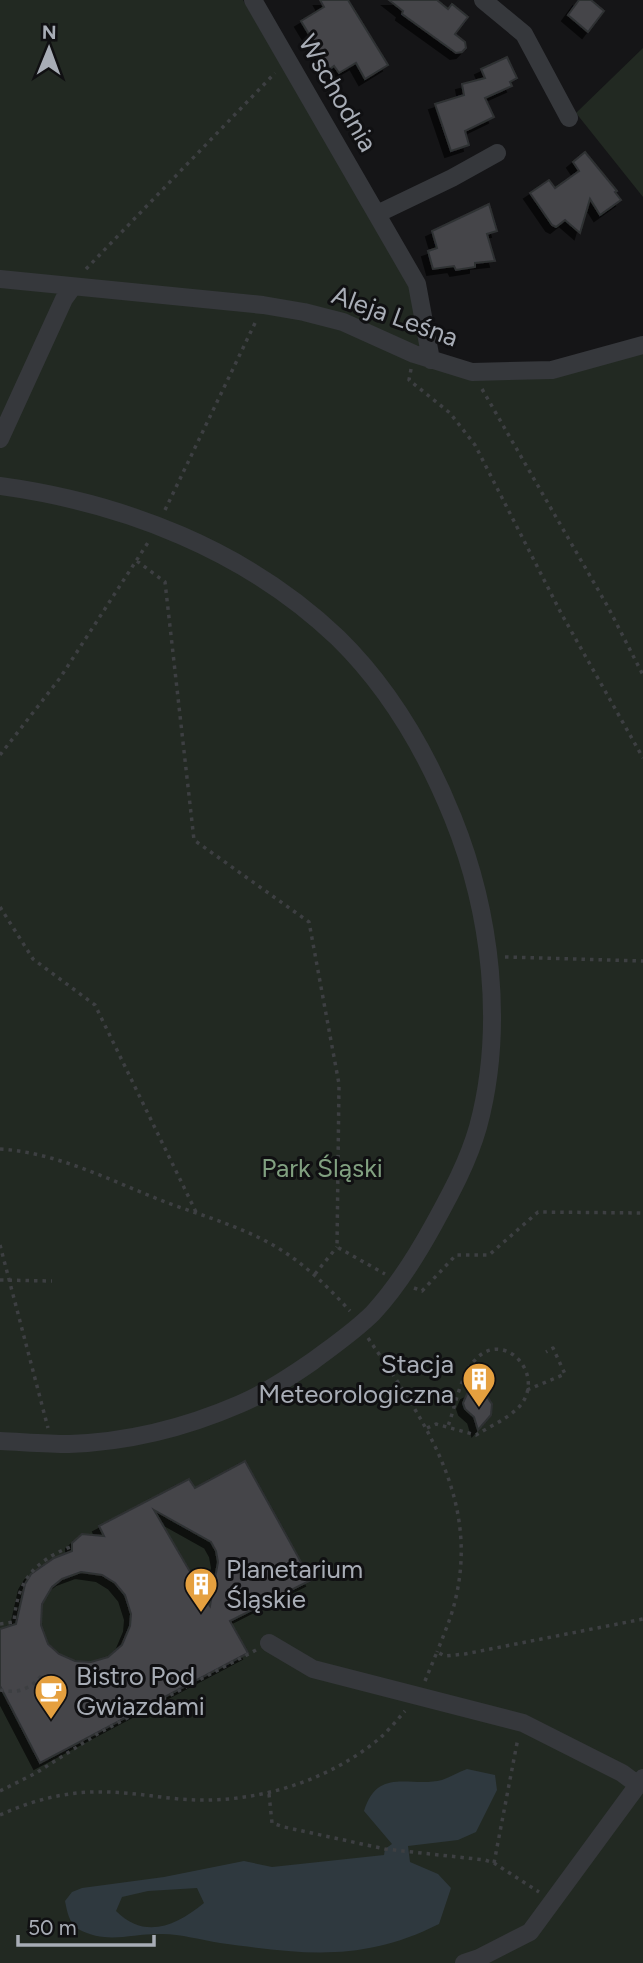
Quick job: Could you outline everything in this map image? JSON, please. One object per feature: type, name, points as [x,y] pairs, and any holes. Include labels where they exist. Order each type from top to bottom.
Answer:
[{"type":"street","name":"Wschodnia","points":[[254,0],[417,284],[431,360]]},
{"type":"street","points":[[483,0],[524,34],[569,118]]},
{"type":"street","points":[[377,214],[452,178],[496,153]]},
{"type":"street","name":"Aleja Leśna","points":[[0,279],[263,305],[304,312],[343,322],[414,354],[472,372],[552,370],[643,345]]},
{"type":"street","points":[[0,439],[64,299],[72,288]]},
{"type":"street","points":[[0,486],[62,497],[158,525],[221,555],[276,587],[335,635],[367,669],[403,718],[441,788],[467,854],[482,910],[489,956],[490,1037],[485,1092],[477,1129],[458,1182],[418,1251],[373,1313],[360,1324],[294,1374],[242,1404],[204,1418],[136,1436],[73,1444],[0,1441]]},
{"type":"street","points":[[269,1643],[313,1669],[523,1723],[640,1782],[530,1932],[464,1963]]},
{"type":"path","points":[[72,288],[84,271],[289,59]]},
{"type":"path","points":[[0,755],[60,678],[158,525],[263,305]]},
{"type":"path","points":[[414,354],[409,380],[450,414],[475,446],[561,613],[643,758]]},
{"type":"path","points":[[472,372],[601,596],[643,675]]},
{"type":"path","points":[[136,561],[164,582],[194,841],[309,922],[340,1084],[337,1247],[315,1274]]},
{"type":"path","points":[[0,907],[33,958],[94,1006],[196,1212]]},
{"type":"path","points":[[489,956],[643,961]]},
{"type":"path","points":[[0,1149],[50,1156],[254,1235],[315,1274],[360,1324],[427,1428],[452,1484],[461,1559],[457,1595],[421,1689],[382,1737],[360,1753],[313,1778],[269,1794],[196,1800],[105,1792],[71,1793],[22,1805],[0,1815]]},
{"type":"path","points":[[337,1247],[397,1281],[422,1291],[456,1255],[489,1255],[538,1212],[643,1213]]},
{"type":"path","points":[[0,1245],[52,1444]]},
{"type":"path","points":[[0,1280],[52,1281]]},
{"type":"path","points":[[527,1390],[565,1374],[553,1348],[546,1352]]},
{"type":"path","points":[[427,1428],[436,1424],[476,1434],[518,1408],[527,1390],[529,1377],[524,1365],[515,1355],[491,1350],[482,1354],[467,1371],[448,1426]]},
{"type":"path","points":[[0,1623],[14,1622],[17,1598],[30,1573],[47,1559],[70,1547]]},
{"type":"path","points":[[437,1652],[445,1656],[465,1654],[643,1619]]},
{"type":"path","points":[[0,1791],[36,1773],[99,1733],[269,1643]]},
{"type":"path","points":[[0,1690],[22,1690],[33,1685],[43,1674]]},
{"type":"path","points":[[494,1863],[523,1723]]},
{"type":"path","points":[[269,1794],[272,1823],[284,1828],[385,1849],[485,1860],[553,1900]]},
{"type":"green space","name":"Park Śląski","points":[[0,0],[243,0],[410,284],[422,360],[557,370],[643,345],[643,1963],[0,1963]]},
{"type":"green space","points":[[643,48],[643,197],[576,113]]},
{"type":"shaded area","points":[[467,1769],[495,1775],[497,1790],[476,1832],[458,1840],[408,1846],[410,1862],[438,1874],[451,1888],[439,1924],[411,1936],[357,1950],[305,1952],[250,1947],[169,1934],[99,1936],[89,1934],[72,1924],[65,1901],[72,1892],[82,1888],[164,1877],[244,1861],[272,1867],[384,1855],[385,1849],[392,1844],[364,1811],[370,1797],[378,1788],[396,1782],[442,1780]],"holes":[[[197,1888],[204,1903],[183,1918],[160,1927],[138,1925],[116,1911],[122,1897],[148,1891]]]},
{"type":"building","points":[[320,0],[348,0],[388,65],[365,79],[356,63],[339,73],[334,66],[330,69],[301,21],[324,7]]},
{"type":"building","points":[[389,0],[437,0],[448,9],[452,4],[468,17],[455,34],[465,42],[466,48],[456,53],[402,14],[403,11]]},
{"type":"building","points":[[579,0],[591,0],[604,11],[588,32],[568,15]]},
{"type":"building","points":[[507,57],[517,78],[510,82],[512,86],[485,98],[494,117],[465,131],[469,145],[451,151],[435,104],[464,95],[462,84],[485,78],[481,69]]},
{"type":"building","points":[[585,152],[617,191],[615,192],[621,200],[600,215],[590,199],[580,233],[565,220],[556,227],[552,225],[530,193],[549,180],[555,188],[579,171],[573,162]]},
{"type":"building","points":[[489,204],[497,231],[487,234],[495,261],[475,263],[475,267],[456,270],[454,266],[433,269],[428,251],[437,248],[432,231]]},
{"type":"building","name":"Stacja Meteorologiczna","points":[[475,1390],[484,1392],[492,1404],[491,1415],[478,1430],[474,1417],[465,1409],[463,1403],[467,1394]]},
{"type":"building","name":"Planetarium Śląskie","points":[[245,1461],[311,1580],[230,1621],[248,1653],[40,1763],[0,1686],[0,1629],[16,1624],[25,1584],[31,1574],[54,1558],[72,1551],[72,1543],[82,1534],[104,1536],[99,1526],[189,1479],[195,1488]],"holes":[[[154,1510],[211,1542],[218,1562],[210,1606]],[[81,1572],[102,1575],[115,1583],[125,1595],[131,1614],[130,1626],[122,1645],[108,1657],[91,1662],[75,1661],[59,1654],[48,1644],[41,1625],[42,1604],[52,1587],[62,1579]]]},
{"type":"place","name":"Stacja Meteorologiczna","points":[[479,1409]]},
{"type":"place","name":"Planetarium Śląskie","points":[[201,1614]]},
{"type":"place","name":"Bistro Pod Gwiazdami","points":[[51,1721]]}]
